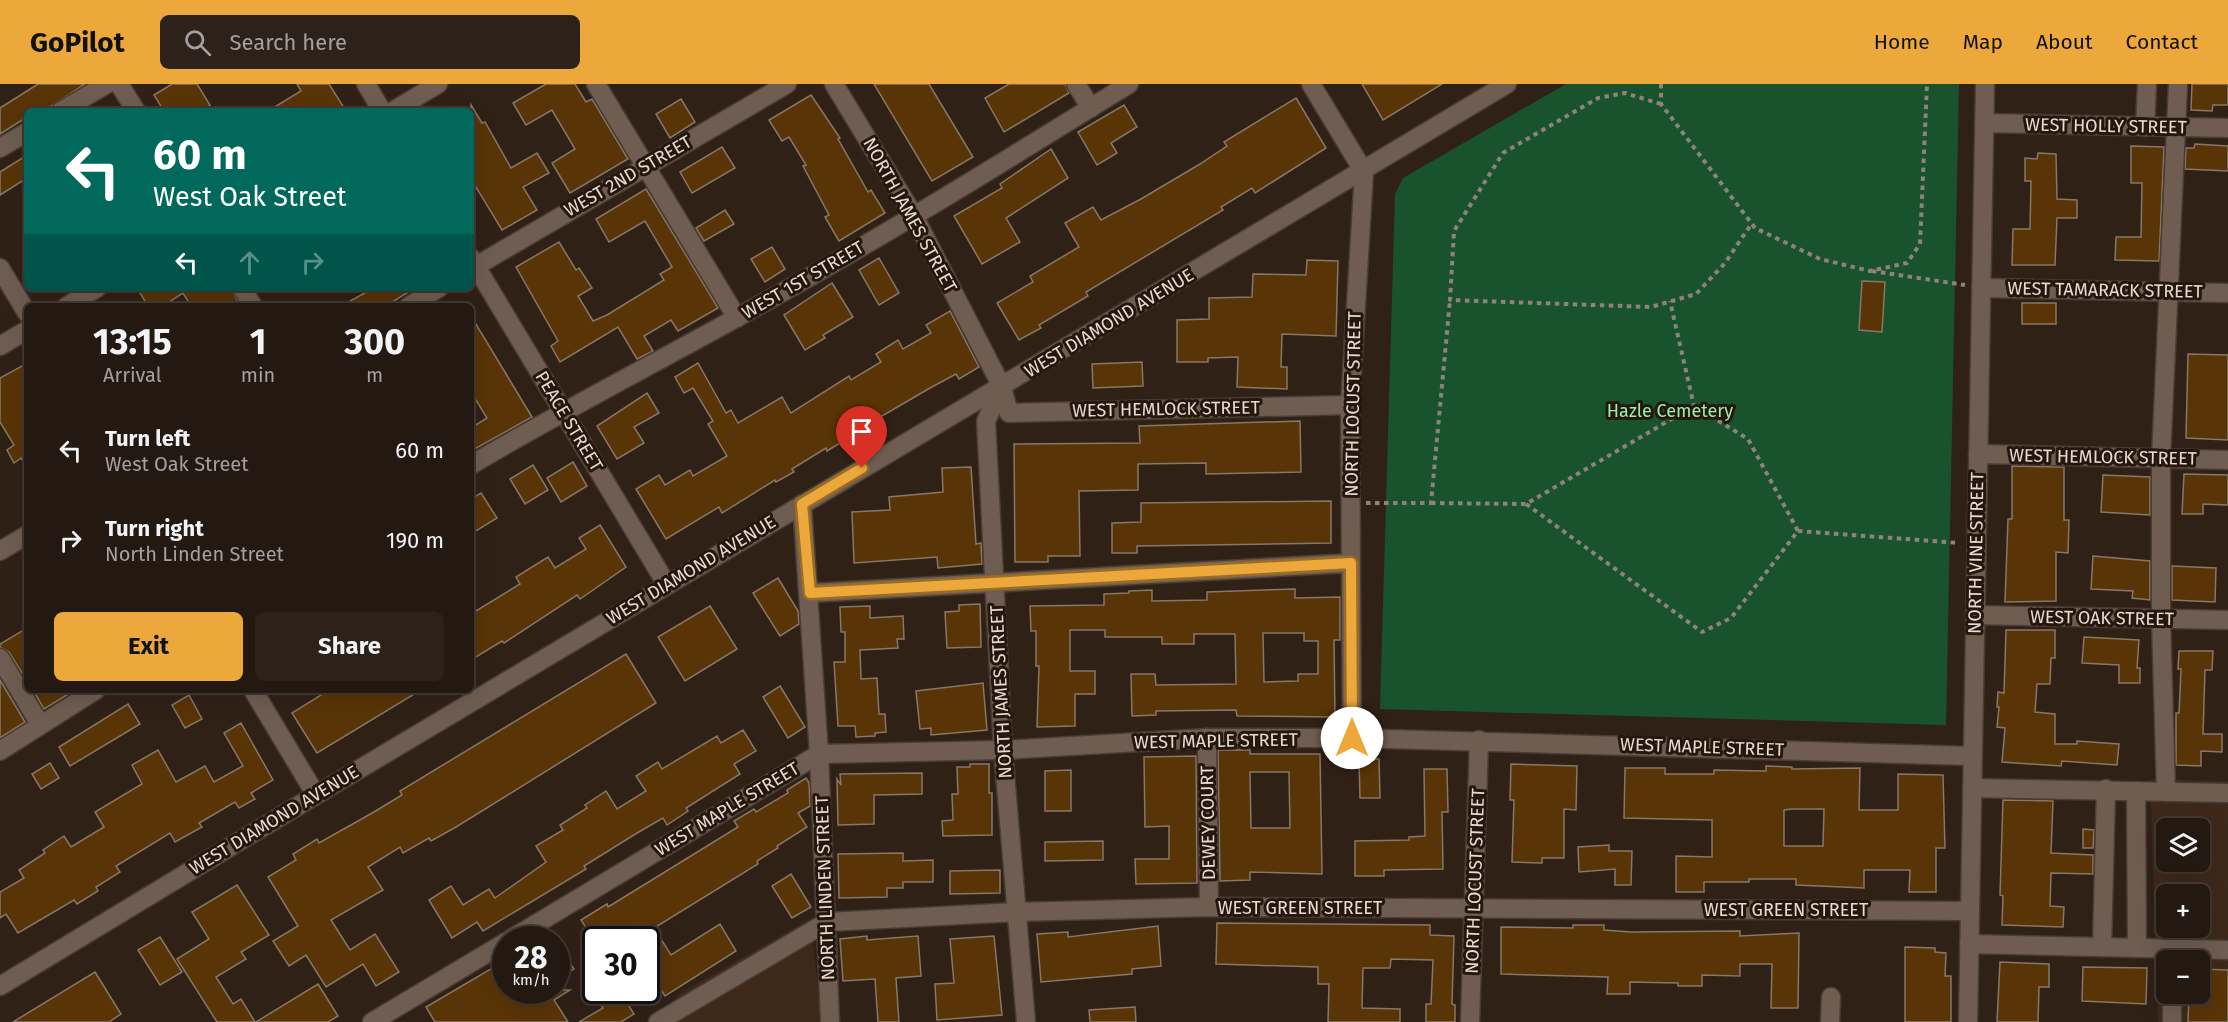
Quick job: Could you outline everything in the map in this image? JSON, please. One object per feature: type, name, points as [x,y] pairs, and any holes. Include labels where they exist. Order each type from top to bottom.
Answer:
[{"type":"street","points":[[66,108],[106,84]]},
{"type":"street","points":[[119,84],[134,108]]},
{"type":"street","points":[[366,84],[380,108]]},
{"type":"street","points":[[398,108],[438,84]]},
{"type":"street","points":[[596,84],[737,318]]},
{"type":"street","name":"WEST 2ND STREET","points":[[474,264],[787,84]]},
{"type":"street","name":"NORTH JAMES STREET","points":[[834,84],[914,216],[1002,387],[986,422],[1003,750],[1026,1022]]},
{"type":"street","points":[[1076,84],[1091,108]]},
{"type":"street","name":"WEST 1ST STREET","points":[[474,463],[562,411],[737,318],[914,216],[1129,84]]},
{"type":"street","points":[[1311,84],[1364,171]]},
{"type":"street","name":"WEST DIAMOND AVENUE","points":[[0,986],[1507,84]]},
{"type":"street","name":"NORTH VINE STREET","points":[[1968,1022],[1985,84]]},
{"type":"street","points":[[2145,127],[2147,84]]},
{"type":"street","points":[[2166,792],[2161,619],[2162,458],[2178,84]]},
{"type":"street","name":"WEST HOLLY STREET","points":[[1984,123],[2228,128]]},
{"type":"street","points":[[0,148],[24,134]]},
{"type":"street","name":"NORTH LOCUST STREET","points":[[1352,738],[1350,405],[1364,171]]},
{"type":"street","name":"PEACE STREET","points":[[474,267],[667,585]]},
{"type":"street","points":[[0,268],[24,308]]},
{"type":"street","name":"WEST TAMARACK STREET","points":[[1981,288],[2228,293]]},
{"type":"street","points":[[72,303],[93,291]]},
{"type":"street","points":[[415,303],[435,291]]},
{"type":"street","points":[[0,346],[24,332]]},
{"type":"street","name":"WEST HEMLOCK STREET","points":[[1002,387],[1009,413],[1350,405]]},
{"type":"street","name":"WEST HEMLOCK STREET","points":[[1978,454],[2228,460]]},
{"type":"street","name":"NORTH LINDEN STREET","points":[[802,504],[810,593],[819,753],[830,1022]]},
{"type":"street","points":[[0,551],[24,537]]},
{"type":"street","points":[[810,593],[1351,563]]},
{"type":"street","name":"WEST OAK STREET","points":[[1975,615],[2228,620]]},
{"type":"street","points":[[0,658],[40,724]]},
{"type":"street","points":[[0,751],[91,693]]},
{"type":"street","points":[[255,693],[316,795]]},
{"type":"street","name":"WEST MAPLE STREET","points":[[533,926],[819,753],[1003,750],[1207,738],[1352,738],[1972,756]]},
{"type":"street","name":"DEWEY COURT","points":[[1207,738],[1209,907]]},
{"type":"street","name":"NORTH LOCUST STREET","points":[[1470,1022],[1479,740]]},
{"type":"street","points":[[1972,788],[2228,793]]},
{"type":"street","points":[[2102,947],[2106,789]]},
{"type":"street","points":[[2136,791],[2137,948]]},
{"type":"street","name":"WEST GREEN STREET","points":[[658,1022],[827,922],[1017,912],[1209,907],[1970,911]]},
{"type":"street","points":[[1969,944],[2137,948],[2156,951]]},
{"type":"street","points":[[372,1022],[492,950]]},
{"type":"street","points":[[2210,951],[2228,950]]},
{"type":"street","points":[[1830,1022],[1831,997]]},
{"type":"street","points":[[2172,1004],[2172,1022]]},
{"type":"path","points":[[1660,84],[1661,104],[1755,228],[1820,259],[1870,271],[1981,288]]},
{"type":"path","points":[[1870,271],[1907,263],[1920,244],[1928,84]]},
{"type":"path","points":[[1431,503],[1450,300],[1454,231],[1503,153],[1598,98],[1625,93],[1661,104]]},
{"type":"path","points":[[1450,300],[1650,307],[1696,294],[1725,262],[1752,223]]},
{"type":"path","points":[[1670,301],[1694,406],[1748,439],[1798,531]]},
{"type":"path","points":[[1351,503],[1526,504],[1694,406]]},
{"type":"path","points":[[1526,504],[1702,632],[1731,618],[1798,531]]},
{"type":"path","points":[[1798,531],[1976,545]]},
{"type":"shaded area","points":[[2150,779],[2228,781],[2228,1022],[2158,1022],[2157,1004],[2210,1004],[2210,950],[2156,950],[2156,961]]},
{"type":"shaded area","points":[[810,919],[822,1022],[655,1022],[679,994]]},
{"type":"green space","name":"Hazle Cemetery","points":[[1566,84],[1959,84],[1946,725],[1380,709],[1395,194],[1403,178]]},
{"type":"building","points":[[38,84],[85,84],[49,108],[24,108],[24,119],[0,134],[0,108]]},
{"type":"building","points":[[172,84],[197,84],[210,105],[206,108],[162,108],[154,95]]},
{"type":"building","points":[[297,84],[329,84],[344,108],[273,108],[301,91]]},
{"type":"building","points":[[546,84],[575,84],[586,102],[592,99],[628,159],[570,193],[552,163],[575,149],[552,110],[526,125],[513,103]]},
{"type":"building","points":[[874,84],[929,84],[973,157],[932,181]]},
{"type":"building","points":[[1009,84],[1065,84],[1069,93],[1004,132],[985,98]]},
{"type":"building","points":[[1362,84],[1442,84],[1383,120]]},
{"type":"building","points":[[2192,84],[2228,84],[2228,105],[2213,105],[2212,111],[2191,110]]},
{"type":"building","points":[[811,95],[840,138],[838,139],[868,192],[871,190],[885,213],[839,241],[825,217],[829,215],[803,166],[806,165],[789,137],[782,141],[769,120]]},
{"type":"building","points":[[1296,98],[1326,148],[1255,193],[1252,188],[1221,207],[1223,210],[1086,292],[1088,296],[1039,325],[1041,328],[1019,340],[997,303],[1033,282],[1030,276],[1079,247],[1065,223],[1093,207],[1101,220],[1141,199],[1200,164],[1227,146],[1224,142]]},
{"type":"building","points":[[681,99],[695,122],[670,138],[656,114]]},
{"type":"building","points":[[1124,105],[1137,127],[1111,143],[1117,153],[1097,165],[1078,132]]},
{"type":"building","points":[[474,110],[482,123],[485,122],[511,168],[537,153],[549,173],[523,187],[537,210],[502,230],[476,187],[474,188]]},
{"type":"building","points":[[2195,144],[2228,146],[2228,171],[2185,169],[2186,148],[2194,148]]},
{"type":"building","points":[[2131,146],[2164,147],[2159,261],[2115,260],[2116,237],[2141,237],[2142,183],[2131,183]]},
{"type":"building","points":[[722,147],[735,168],[692,193],[680,172]]},
{"type":"building","points":[[1051,149],[1068,178],[1006,218],[1020,242],[982,264],[954,216],[1002,188],[1000,184]]},
{"type":"building","points":[[2038,153],[2056,154],[2057,199],[2077,200],[2077,218],[2057,218],[2055,265],[2012,265],[2013,229],[2030,229],[2031,181],[2025,181],[2025,158],[2037,159]]},
{"type":"building","points":[[24,157],[24,180],[0,195],[0,172]]},
{"type":"building","points":[[646,189],[718,308],[678,331],[671,320],[644,336],[653,351],[637,359],[618,327],[560,362],[551,346],[558,341],[516,267],[559,242],[576,270],[579,268],[592,288],[578,296],[593,321],[607,315],[664,280],[660,274],[672,267],[645,221],[609,242],[596,219]]},
{"type":"building","points":[[725,210],[734,224],[704,241],[696,228]]},
{"type":"building","points":[[772,247],[785,269],[765,282],[751,259]]},
{"type":"building","points":[[879,258],[899,293],[879,305],[859,270]]},
{"type":"building","points":[[1307,260],[1338,261],[1336,336],[1282,334],[1281,367],[1287,367],[1287,389],[1237,387],[1238,357],[1208,358],[1208,362],[1177,362],[1177,320],[1209,319],[1209,298],[1252,297],[1253,274],[1306,275]]},
{"type":"building","points":[[1862,281],[1885,282],[1882,332],[1859,330]]},
{"type":"building","points":[[832,283],[853,317],[823,335],[825,338],[805,350],[784,315]]},
{"type":"building","points":[[139,291],[232,291],[238,303],[189,303],[183,293],[168,303],[146,303]]},
{"type":"building","points":[[368,291],[410,291],[391,303],[346,303]]},
{"type":"building","points":[[2022,303],[2056,303],[2056,324],[2022,324]]},
{"type":"building","points":[[950,311],[979,367],[959,379],[956,374],[930,388],[844,438],[845,440],[827,451],[826,448],[792,469],[794,472],[776,482],[775,480],[722,513],[719,507],[666,539],[636,489],[659,475],[665,485],[690,470],[693,476],[727,456],[708,424],[713,421],[693,388],[684,393],[675,377],[698,363],[726,413],[731,410],[738,423],[782,397],[791,413],[849,376],[851,380],[881,362],[876,354],[898,340],[903,349],[931,333],[926,325]]},
{"type":"building","points":[[474,321],[532,417],[474,449],[474,426],[487,418],[474,397]]},
{"type":"building","points":[[2188,354],[2228,355],[2228,440],[2186,438]]},
{"type":"building","points":[[1142,362],[1143,386],[1093,388],[1092,364]]},
{"type":"building","points":[[22,366],[24,370],[24,463],[21,458],[14,463],[7,450],[14,445],[0,422],[0,378]]},
{"type":"building","points":[[647,393],[659,413],[634,427],[644,443],[617,459],[597,426]]},
{"type":"building","points":[[1300,421],[1301,472],[1206,474],[1206,463],[1138,464],[1138,490],[1079,491],[1080,556],[1048,556],[1048,562],[1015,562],[1014,444],[1140,443],[1139,426]]},
{"type":"building","points":[[573,462],[587,486],[561,502],[547,478]]},
{"type":"building","points":[[533,465],[548,490],[525,504],[510,479]]},
{"type":"building","points":[[2012,466],[2064,467],[2064,520],[2069,520],[2068,553],[2056,552],[2056,601],[2005,602],[2008,519],[2012,519]]},
{"type":"building","points":[[971,467],[976,544],[981,543],[982,564],[938,568],[937,557],[854,563],[852,512],[890,510],[889,497],[943,492],[942,468]]},
{"type":"building","points":[[2184,474],[2228,475],[2228,505],[2203,504],[2203,514],[2182,514]]},
{"type":"building","points":[[2103,475],[2150,477],[2150,515],[2101,512]]},
{"type":"building","points":[[481,493],[497,518],[474,532],[474,497]]},
{"type":"building","points":[[1331,501],[1331,543],[1137,546],[1137,553],[1112,553],[1112,523],[1141,522],[1141,503]]},
{"type":"building","points":[[600,525],[626,567],[580,599],[577,595],[504,643],[502,641],[474,658],[474,612],[520,584],[516,577],[548,557],[555,568],[586,549],[579,538]]},
{"type":"building","points":[[2093,556],[2150,561],[2150,600],[2132,598],[2133,591],[2091,589]]},
{"type":"building","points":[[2172,566],[2216,568],[2215,602],[2172,600]]},
{"type":"building","points":[[778,578],[798,611],[799,624],[780,636],[753,593]]},
{"type":"building","points":[[1295,589],[1295,598],[1340,597],[1340,640],[1334,640],[1335,717],[1237,716],[1236,710],[1156,711],[1156,715],[1132,716],[1131,674],[1155,674],[1156,685],[1236,684],[1235,634],[1194,634],[1194,644],[1162,644],[1162,637],[1105,637],[1105,630],[1070,630],[1070,671],[1095,671],[1095,694],[1075,694],[1075,726],[1037,727],[1039,666],[1036,666],[1036,631],[1031,631],[1030,606],[1104,605],[1104,594],[1152,590],[1152,601],[1207,600],[1207,592]],"holes":[[[1263,633],[1304,633],[1304,641],[1318,641],[1318,674],[1298,674],[1298,681],[1264,682]]]},
{"type":"building","points":[[980,604],[981,647],[947,648],[945,612],[959,611],[959,605]]},
{"type":"building","points":[[710,606],[737,649],[685,681],[658,637]]},
{"type":"building","points":[[870,606],[870,618],[903,616],[904,639],[897,639],[898,648],[860,650],[861,679],[877,678],[879,714],[885,714],[886,732],[875,733],[875,736],[856,737],[855,726],[838,726],[834,662],[845,662],[845,632],[841,632],[840,607]]},
{"type":"building","points":[[24,630],[24,676],[9,652],[0,647],[0,644]]},
{"type":"building","points":[[2006,630],[2055,630],[2055,658],[2051,658],[2050,684],[2037,684],[2035,712],[2055,714],[2055,744],[2077,744],[2077,741],[2119,744],[2117,765],[2062,761],[2061,766],[2002,762],[2005,728],[1997,727],[1999,707],[1997,707],[1998,692],[2004,693]]},
{"type":"building","points":[[2084,637],[2139,640],[2137,668],[2140,668],[2140,683],[2119,683],[2119,665],[2082,663]]},
{"type":"building","points":[[2179,651],[2213,651],[2212,670],[2205,670],[2203,734],[2222,734],[2222,752],[2201,751],[2201,766],[2176,765],[2176,713],[2179,713],[2181,669],[2178,669]]},
{"type":"building","points":[[626,654],[656,703],[456,827],[431,841],[429,838],[403,853],[400,847],[368,867],[383,890],[331,920],[350,950],[375,934],[399,972],[376,986],[363,964],[326,987],[306,955],[289,966],[273,941],[298,926],[268,877],[296,860],[293,854],[317,839],[319,843],[374,812],[402,795],[400,791]]},
{"type":"building","points":[[0,680],[25,722],[0,738]]},
{"type":"building","points":[[983,683],[987,730],[931,735],[931,728],[920,729],[916,691]]},
{"type":"building","points":[[780,686],[805,727],[788,738],[763,697]]},
{"type":"building","points":[[35,693],[70,693],[44,709]]},
{"type":"building","points":[[324,693],[416,693],[317,753],[292,713]]},
{"type":"building","points":[[189,695],[202,719],[185,728],[172,705]]},
{"type":"building","points":[[128,704],[140,724],[70,766],[59,747]]},
{"type":"building","points":[[241,723],[273,780],[251,793],[255,799],[239,808],[235,802],[199,823],[202,827],[175,842],[170,833],[116,866],[120,872],[96,887],[98,891],[77,904],[74,900],[18,933],[6,914],[0,918],[0,892],[24,878],[19,870],[45,853],[43,850],[64,836],[71,847],[104,827],[95,812],[142,784],[132,765],[158,750],[176,782],[205,766],[214,782],[243,766],[224,733]]},
{"type":"building","points":[[743,730],[756,751],[734,764],[740,774],[686,808],[688,811],[667,825],[663,818],[584,866],[586,869],[483,931],[477,922],[452,938],[429,900],[451,886],[463,905],[489,889],[495,898],[546,862],[536,846],[563,830],[560,825],[587,808],[585,805],[606,791],[617,809],[646,791],[636,776],[658,762],[662,769],[717,736],[721,743]]},
{"type":"building","points":[[1218,750],[1250,750],[1250,754],[1320,754],[1322,874],[1250,872],[1250,880],[1220,881]],"holes":[[[1250,772],[1289,772],[1290,828],[1251,828]]]},
{"type":"building","points":[[1196,756],[1197,883],[1136,884],[1135,859],[1169,859],[1169,826],[1145,827],[1144,757]]},
{"type":"building","points":[[1359,759],[1379,759],[1380,798],[1360,798]]},
{"type":"building","points":[[50,763],[59,778],[41,789],[32,774]]},
{"type":"building","points":[[970,764],[989,764],[992,835],[943,836],[942,821],[953,820],[952,794],[958,794],[957,767],[970,767]]},
{"type":"building","points":[[1511,764],[1577,766],[1576,810],[1564,809],[1564,858],[1542,858],[1542,863],[1512,862],[1514,800],[1510,800]]},
{"type":"building","points":[[1766,766],[1792,767],[1792,769],[1860,768],[1859,810],[1898,810],[1898,774],[1943,775],[1945,848],[1936,848],[1936,892],[1909,892],[1910,870],[1864,870],[1864,888],[1796,885],[1796,879],[1749,879],[1749,882],[1704,882],[1704,892],[1676,892],[1676,856],[1712,857],[1712,820],[1624,818],[1625,768],[1665,768],[1665,774],[1714,774],[1714,770],[1766,771]],"holes":[[[1824,809],[1823,846],[1784,846],[1784,810]]]},
{"type":"building","points":[[1424,769],[1447,769],[1448,812],[1442,812],[1443,869],[1384,870],[1384,876],[1355,876],[1355,841],[1409,840],[1409,837],[1425,836]]},
{"type":"building","points":[[1071,770],[1071,811],[1045,811],[1045,771]]},
{"type":"building","points":[[922,773],[922,794],[874,795],[874,824],[838,825],[837,779],[841,785],[840,774]]},
{"type":"building","points":[[806,778],[809,783],[810,806],[798,813],[807,827],[757,861],[758,864],[657,926],[585,926],[581,920],[607,904],[608,907],[738,827],[734,821],[754,809],[756,812],[788,793],[787,790]]},
{"type":"building","points":[[2003,800],[2053,801],[2051,853],[2093,855],[2093,874],[2051,873],[2050,906],[2064,907],[2063,927],[2002,925],[2003,896],[2000,895]]},
{"type":"building","points":[[2083,829],[2094,830],[2093,848],[2083,848]]},
{"type":"building","points":[[1103,841],[1103,860],[1045,861],[1045,842]]},
{"type":"building","points":[[1609,845],[1609,851],[1632,851],[1631,885],[1615,885],[1615,869],[1579,872],[1578,847]]},
{"type":"building","points":[[903,853],[903,861],[933,860],[933,882],[903,882],[903,888],[887,888],[887,897],[839,898],[838,854]]},
{"type":"building","points":[[1000,870],[1000,893],[950,894],[950,871]]},
{"type":"building","points":[[791,874],[811,907],[792,918],[772,886]]},
{"type":"building","points":[[237,885],[269,935],[241,952],[246,959],[216,977],[233,1004],[241,999],[255,1022],[217,1022],[177,959],[209,939],[192,912]]},
{"type":"building","points":[[1217,923],[1430,925],[1430,935],[1454,936],[1452,1004],[1455,1005],[1455,1022],[1426,1022],[1426,1004],[1431,1004],[1433,960],[1391,959],[1390,968],[1363,968],[1362,1008],[1400,1009],[1400,1022],[1328,1022],[1329,984],[1318,984],[1318,967],[1216,964]]},
{"type":"building","points":[[720,924],[736,951],[665,996],[660,988],[660,938],[671,955]]},
{"type":"building","points":[[1573,925],[1604,925],[1604,930],[1631,932],[1740,931],[1740,936],[1799,933],[1798,1008],[1771,1008],[1772,964],[1740,964],[1740,976],[1702,975],[1702,986],[1630,982],[1630,994],[1607,994],[1608,977],[1501,974],[1501,927],[1573,928]]},
{"type":"building","points":[[1158,926],[1161,966],[1132,969],[1132,974],[1041,982],[1037,934],[1068,932],[1068,937]]},
{"type":"building","points":[[867,936],[867,940],[918,936],[921,976],[896,978],[899,1022],[878,1022],[875,979],[843,981],[840,939]]},
{"type":"building","points":[[994,936],[1002,1015],[937,1020],[935,984],[954,983],[950,939]]},
{"type":"building","points":[[160,937],[182,972],[160,985],[138,950]]},
{"type":"building","points":[[1905,947],[1935,948],[1935,952],[1946,953],[1945,976],[1951,976],[1951,1022],[1905,1022]]},
{"type":"building","points":[[2000,962],[2049,964],[2049,987],[2039,987],[2038,1022],[1997,1022]]},
{"type":"building","points":[[2083,967],[2147,968],[2146,1004],[2082,1001]]},
{"type":"building","points":[[492,968],[492,1004],[557,1004],[568,1022],[435,1022],[426,1007]]},
{"type":"building","points":[[2210,969],[2228,970],[2228,1022],[2188,1022],[2189,1004],[2210,1004]]},
{"type":"building","points":[[95,972],[121,1014],[109,1022],[13,1022]]},
{"type":"building","points":[[318,984],[338,1016],[328,1022],[256,1022]]},
{"type":"building","points":[[600,1004],[628,1004],[634,1014],[621,1022],[579,1022],[603,1008]]},
{"type":"building","points":[[1135,1007],[1136,1022],[1090,1022],[1089,1010]]},
{"type":"route","points":[[862,468],[802,504],[810,593],[1351,563],[1352,738]]}]
